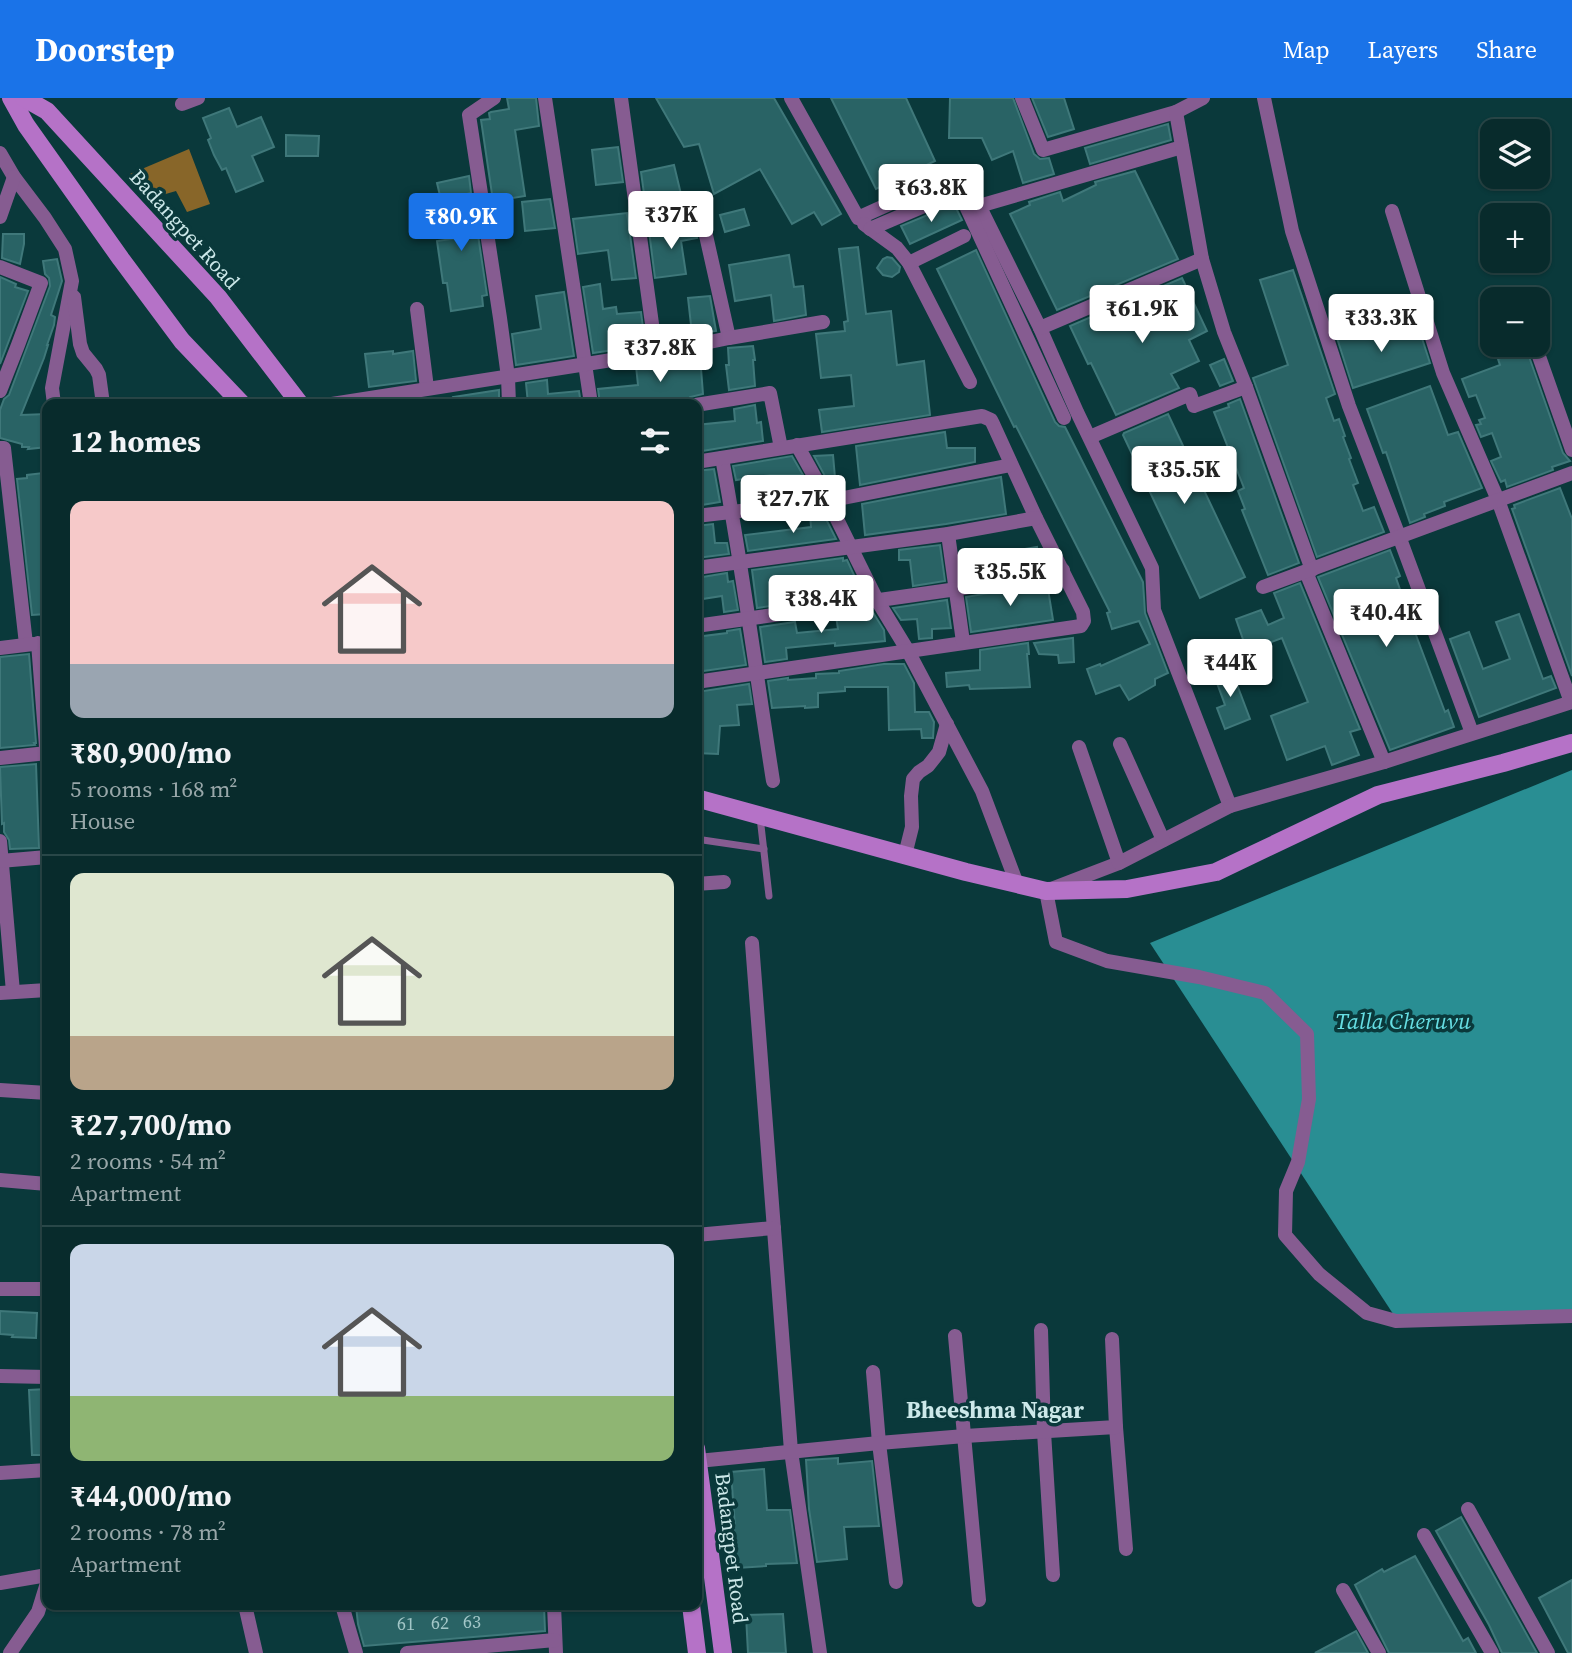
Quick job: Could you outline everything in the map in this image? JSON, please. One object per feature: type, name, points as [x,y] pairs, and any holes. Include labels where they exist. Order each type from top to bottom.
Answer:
[{"type":"main road","points":[[11,98],[26,125],[182,341],[237,399]]},
{"type":"main road","name":"Badangpet Road","points":[[24,98],[47,111],[218,297],[296,399]]},
{"type":"main road","points":[[702,800],[1046,891],[1127,889],[1216,872],[1378,795],[1572,743]]},
{"type":"main road","name":"Badangpet Road","points":[[702,1493],[723,1653]]},
{"type":"main road","points":[[692,1610],[697,1653]]},
{"type":"street","points":[[182,104],[198,98]]},
{"type":"street","points":[[495,98],[469,116],[508,377],[509,399]]},
{"type":"street","points":[[545,98],[590,399]]},
{"type":"street","points":[[621,98],[656,353]]},
{"type":"street","points":[[791,98],[858,218],[897,248],[909,262],[970,382]]},
{"type":"street","points":[[1022,98],[1043,150],[1175,112],[1203,98]]},
{"type":"street","points":[[1264,98],[1292,231],[1349,406],[1472,733]]},
{"type":"street","points":[[1175,112],[1202,259],[1224,332],[1246,387],[1309,571],[1384,762]]},
{"type":"street","points":[[979,206],[1182,147]]},
{"type":"street","points":[[0,152],[14,177],[46,218],[65,249],[80,344],[99,375],[102,399]]},
{"type":"street","points":[[858,218],[962,171],[1040,328],[1152,568],[1154,610],[1230,806]]},
{"type":"street","points":[[0,217],[14,177]]},
{"type":"street","points":[[870,229],[959,191],[1064,418]]},
{"type":"street","points":[[1392,211],[1443,373],[1498,500],[1571,702],[1384,762],[1230,806],[1119,863],[1046,891],[1056,942],[1107,961],[1265,993],[1307,1034],[1309,1099],[1298,1163],[1286,1191],[1285,1235],[1319,1274],[1367,1312],[1396,1321],[1572,1316]]},
{"type":"street","points":[[703,222],[729,338]]},
{"type":"street","points":[[909,262],[964,236]]},
{"type":"street","points":[[1040,328],[1202,259]]},
{"type":"street","points":[[0,267],[41,283],[0,391]]},
{"type":"street","points":[[53,399],[52,388],[72,281]]},
{"type":"street","points":[[417,309],[428,388]]},
{"type":"street","points":[[362,399],[656,353],[823,322]]},
{"type":"street","points":[[1539,357],[1572,450]]},
{"type":"street","points":[[1090,437],[1190,394],[1194,406],[1246,387]]},
{"type":"street","points":[[702,404],[770,393],[781,448]]},
{"type":"street","points":[[702,461],[982,416],[990,420],[1083,612],[1084,621],[1081,626],[702,681]]},
{"type":"street","points":[[797,445],[877,600],[908,650],[982,791],[1017,884]]},
{"type":"street","points":[[0,448],[4,448],[7,542],[37,643],[42,698]]},
{"type":"street","points":[[722,458],[750,618],[773,781]]},
{"type":"street","points":[[702,515],[828,501],[1011,465]]},
{"type":"street","points":[[1263,587],[1572,473]]},
{"type":"street","points":[[702,568],[851,549],[1036,518]]},
{"type":"street","points":[[948,534],[963,642]]},
{"type":"street","points":[[702,625],[957,589],[1063,570]]},
{"type":"street","points":[[0,648],[37,643]]},
{"type":"street","points":[[905,855],[912,827],[913,779],[939,752],[947,724]]},
{"type":"street","points":[[1120,744],[1163,840]]},
{"type":"street","points":[[1079,747],[1119,863]]},
{"type":"street","points":[[0,758],[42,754]]},
{"type":"street","points":[[0,841],[6,993],[42,990]]},
{"type":"street","points":[[1,861],[42,857]]},
{"type":"street","points":[[702,884],[724,882]]},
{"type":"street","points":[[752,943],[792,1451],[820,1653]]},
{"type":"street","points":[[0,1090],[42,1093]]},
{"type":"street","points":[[0,1181],[42,1184]]},
{"type":"street","points":[[702,1234],[774,1227]]},
{"type":"street","points":[[0,1289],[42,1289]]},
{"type":"street","points":[[1041,1330],[1053,1575]]},
{"type":"street","points":[[955,1336],[979,1600]]},
{"type":"street","points":[[1112,1339],[1126,1549]]},
{"type":"street","points":[[873,1372],[896,1582]]},
{"type":"street","points":[[0,1376],[42,1377]]},
{"type":"street","points":[[702,1455],[792,1451],[965,1436],[1116,1427]]},
{"type":"street","points":[[0,1474],[42,1470]]},
{"type":"street","points":[[1468,1509],[1548,1653]]},
{"type":"street","points":[[1424,1535],[1492,1653]]},
{"type":"street","points":[[0,1583],[42,1576]]},
{"type":"street","points":[[1343,1590],[1379,1653]]},
{"type":"street","points":[[10,1653],[38,1612],[42,1599]]},
{"type":"street","points":[[246,1610],[256,1653]]},
{"type":"street","points":[[343,1610],[356,1653]]},
{"type":"street","points":[[407,1653],[555,1647],[554,1610]]},
{"type":"lane","points":[[760,816],[769,897]]},
{"type":"lane","points":[[702,840],[764,849]]},
{"type":"shaded area","points":[[189,149],[210,204],[187,212],[176,191],[152,198],[130,174]]},
{"type":"water","name":"Talla Cheruvu","points":[[1572,770],[1572,1314],[1401,1326],[1150,943]]},
{"type":"building","points":[[507,98],[536,98],[539,126],[515,130],[525,196],[493,201],[481,120],[490,119],[491,112],[509,109]]},
{"type":"building","points":[[656,98],[774,98],[841,214],[822,225],[814,212],[792,224],[760,169],[714,194],[699,144],[684,147]]},
{"type":"building","points":[[831,98],[906,98],[935,161],[876,189]]},
{"type":"building","points":[[950,98],[1013,98],[1034,154],[1040,159],[1049,158],[1054,174],[1023,183],[1013,151],[992,160],[982,138],[949,138]]},
{"type":"building","points":[[1032,98],[1064,98],[1074,129],[1048,137]]},
{"type":"building","points":[[229,108],[237,127],[261,117],[274,147],[252,156],[263,181],[236,192],[226,168],[222,170],[214,155],[203,118]]},
{"type":"building","points":[[1168,124],[1171,140],[1090,164],[1085,148]]},
{"type":"building","points":[[286,135],[319,136],[318,156],[286,156]]},
{"type":"building","points":[[618,147],[623,182],[596,185],[592,150]]},
{"type":"building","points":[[674,165],[685,211],[649,230],[641,172]]},
{"type":"building","points":[[1135,171],[1178,259],[1057,310],[1010,214],[1030,205],[1029,202],[1060,192],[1063,201],[1096,185],[1095,182]]},
{"type":"building","points":[[469,176],[471,193],[463,195],[471,236],[478,235],[487,295],[482,296],[483,306],[451,311],[447,283],[443,283],[437,241],[459,238],[451,198],[441,200],[437,183]]},
{"type":"building","points":[[550,199],[555,228],[525,231],[522,202]]},
{"type":"building","points":[[954,204],[962,220],[910,244],[901,226]]},
{"type":"building","points":[[744,209],[749,225],[725,232],[720,215]]},
{"type":"building","points":[[627,213],[636,278],[612,280],[608,250],[578,254],[573,219]]},
{"type":"building","points":[[694,223],[697,238],[681,241],[686,274],[655,278],[649,231],[651,236]]},
{"type":"building","points":[[3,234],[24,234],[20,264],[2,258]]},
{"type":"building","points":[[858,247],[866,314],[891,311],[897,365],[924,361],[930,415],[822,432],[819,410],[854,406],[851,375],[821,378],[816,334],[845,331],[844,322],[848,321],[839,249]]},
{"type":"building","points":[[976,250],[1055,422],[1065,427],[1143,582],[1145,613],[1168,673],[1155,679],[1155,685],[1129,700],[1120,685],[1096,694],[1087,669],[1100,664],[1101,666],[1150,644],[1139,621],[1112,629],[1107,613],[1110,612],[1016,426],[1014,427],[937,269]]},
{"type":"building","points":[[789,255],[794,287],[803,286],[806,315],[774,321],[771,295],[735,301],[729,265]]},
{"type":"building","points":[[887,257],[892,258],[900,267],[899,272],[892,277],[883,275],[877,268]]},
{"type":"building","points":[[57,259],[62,281],[51,315],[55,317],[48,345],[21,415],[42,414],[42,448],[28,449],[29,447],[22,447],[22,444],[0,438],[0,410],[4,399],[9,395],[50,286],[43,261]]},
{"type":"building","points":[[1293,270],[1335,394],[1326,398],[1334,421],[1339,419],[1345,436],[1343,437],[1351,458],[1349,459],[1358,483],[1353,485],[1363,511],[1374,507],[1384,532],[1317,557],[1253,378],[1288,365],[1260,280]]},
{"type":"building","points":[[0,277],[16,284],[15,287],[28,291],[0,364]]},
{"type":"building","points":[[1182,278],[1207,331],[1189,340],[1199,361],[1171,374],[1179,388],[1116,415],[1070,326]]},
{"type":"building","points":[[600,284],[603,309],[616,307],[617,314],[641,312],[643,328],[618,331],[620,349],[593,353],[583,287]]},
{"type":"building","points":[[564,292],[574,356],[516,365],[512,334],[541,329],[536,296]]},
{"type":"building","points":[[710,296],[716,331],[692,334],[688,298]]},
{"type":"building","points":[[1371,324],[1377,340],[1418,326],[1430,363],[1353,388],[1336,335]]},
{"type":"building","points":[[753,346],[755,386],[729,390],[726,365],[729,365],[728,348]]},
{"type":"building","points":[[393,351],[393,354],[413,351],[416,381],[369,387],[365,354]]},
{"type":"building","points":[[700,356],[703,394],[689,399],[599,399],[598,389],[638,385],[636,366]]},
{"type":"building","points":[[1529,357],[1563,453],[1570,461],[1507,487],[1505,480],[1501,482],[1491,461],[1501,457],[1492,433],[1481,437],[1476,425],[1481,424],[1479,420],[1485,418],[1476,395],[1469,397],[1462,379],[1500,365],[1498,359]]},
{"type":"building","points":[[1224,359],[1233,381],[1220,386],[1210,365]]},
{"type":"building","points":[[547,380],[548,394],[579,391],[580,399],[528,399],[526,383]]},
{"type":"building","points":[[1430,386],[1448,435],[1458,432],[1482,488],[1444,502],[1445,506],[1410,523],[1386,452],[1383,453],[1367,409]]},
{"type":"building","points":[[499,390],[499,399],[453,397]]},
{"type":"building","points":[[1240,399],[1299,563],[1268,575],[1242,510],[1245,509],[1238,491],[1244,488],[1214,412],[1229,407],[1228,404]]},
{"type":"building","points":[[755,405],[757,423],[761,422],[763,441],[702,451],[702,424],[735,421],[734,409]]},
{"type":"building","points":[[1168,414],[1245,577],[1200,598],[1123,435]]},
{"type":"building","points":[[945,432],[947,448],[975,448],[975,462],[860,485],[856,446]]},
{"type":"building","points":[[833,455],[836,489],[832,489],[814,456]]},
{"type":"building","points":[[792,456],[803,475],[770,475],[736,480],[733,466]]},
{"type":"building","points":[[714,469],[720,502],[702,505],[702,470]]},
{"type":"building","points":[[42,473],[42,614],[32,615],[17,479],[27,478],[27,475]]},
{"type":"building","points":[[1001,477],[1006,514],[865,535],[862,504]]},
{"type":"building","points":[[1560,488],[1572,519],[1572,676],[1512,509],[1515,508],[1514,505]]},
{"type":"building","points":[[822,511],[836,539],[748,551],[745,535],[811,527],[810,513]]},
{"type":"building","points":[[713,524],[715,543],[727,543],[729,554],[702,557],[702,525]]},
{"type":"building","points":[[940,545],[945,581],[913,586],[910,560],[899,560],[899,550]]},
{"type":"building","points":[[1037,547],[1039,565],[964,578],[961,558]]},
{"type":"building","points":[[1390,550],[1400,576],[1396,578],[1416,635],[1445,712],[1448,710],[1454,727],[1390,750],[1318,577]]},
{"type":"building","points":[[843,558],[843,561],[847,560],[860,593],[757,608],[752,570]]},
{"type":"building","points":[[727,573],[728,582],[733,581],[738,610],[724,612],[722,596],[702,599],[702,577]]},
{"type":"building","points":[[1047,583],[1053,620],[971,632],[966,597]]},
{"type":"building","points":[[1300,583],[1360,729],[1350,732],[1359,755],[1332,765],[1325,746],[1287,760],[1271,716],[1308,702],[1282,638],[1247,651],[1236,619],[1261,610],[1268,625],[1284,618],[1274,593]]},
{"type":"building","points":[[947,600],[951,628],[932,629],[932,638],[919,639],[917,619],[901,620],[893,608]]},
{"type":"building","points":[[872,611],[884,630],[885,641],[786,648],[787,659],[765,662],[760,627],[795,622],[797,633],[838,629],[836,616]]},
{"type":"building","points":[[1519,614],[1543,679],[1551,676],[1556,688],[1479,717],[1450,639],[1469,632],[1483,669],[1510,659],[1496,622]]},
{"type":"building","points":[[740,629],[746,665],[702,671],[702,636]]},
{"type":"building","points":[[1073,638],[1074,662],[1059,663],[1058,655],[1039,654],[1034,643]]},
{"type":"building","points":[[1028,643],[1030,687],[947,687],[946,673],[980,670],[980,650]]},
{"type":"building","points":[[29,654],[36,743],[0,748],[0,657]]},
{"type":"building","points":[[884,664],[904,664],[914,683],[915,712],[929,712],[934,722],[933,738],[922,738],[921,729],[889,730],[888,687],[845,687],[845,691],[818,693],[818,707],[772,708],[768,681],[816,678],[816,674],[839,673]]},
{"type":"building","points":[[1230,666],[1250,719],[1225,729],[1217,708],[1225,705],[1213,672]]},
{"type":"building","points":[[749,684],[752,704],[737,705],[739,725],[720,726],[718,754],[702,753],[702,691]]},
{"type":"building","points":[[36,764],[39,848],[10,849],[4,823],[2,824],[0,767]]},
{"type":"building","points":[[0,1311],[37,1313],[36,1338],[0,1334]]},
{"type":"building","points":[[42,1389],[42,1455],[32,1455],[29,1390]]},
{"type":"building","points":[[838,1458],[838,1464],[872,1461],[879,1526],[844,1527],[847,1559],[817,1562],[809,1509],[806,1460]]},
{"type":"building","points":[[764,1469],[767,1510],[790,1510],[797,1563],[737,1568],[731,1472]]},
{"type":"building","points":[[1461,1517],[1537,1653],[1502,1653],[1436,1531]]},
{"type":"building","points":[[1415,1556],[1463,1641],[1468,1638],[1476,1653],[1389,1653],[1355,1585],[1382,1569],[1384,1572]]},
{"type":"building","points":[[1572,1580],[1572,1653],[1568,1653],[1539,1598]]},
{"type":"building","points":[[356,1610],[544,1610],[545,1631],[364,1646]]},
{"type":"building","points":[[783,1614],[786,1653],[748,1653],[746,1615]]},
{"type":"building","points":[[1356,1631],[1368,1653],[1315,1653]]},
{"type":"district","name":"Bheeshma Nagar","points":[[995,1410]]}]
